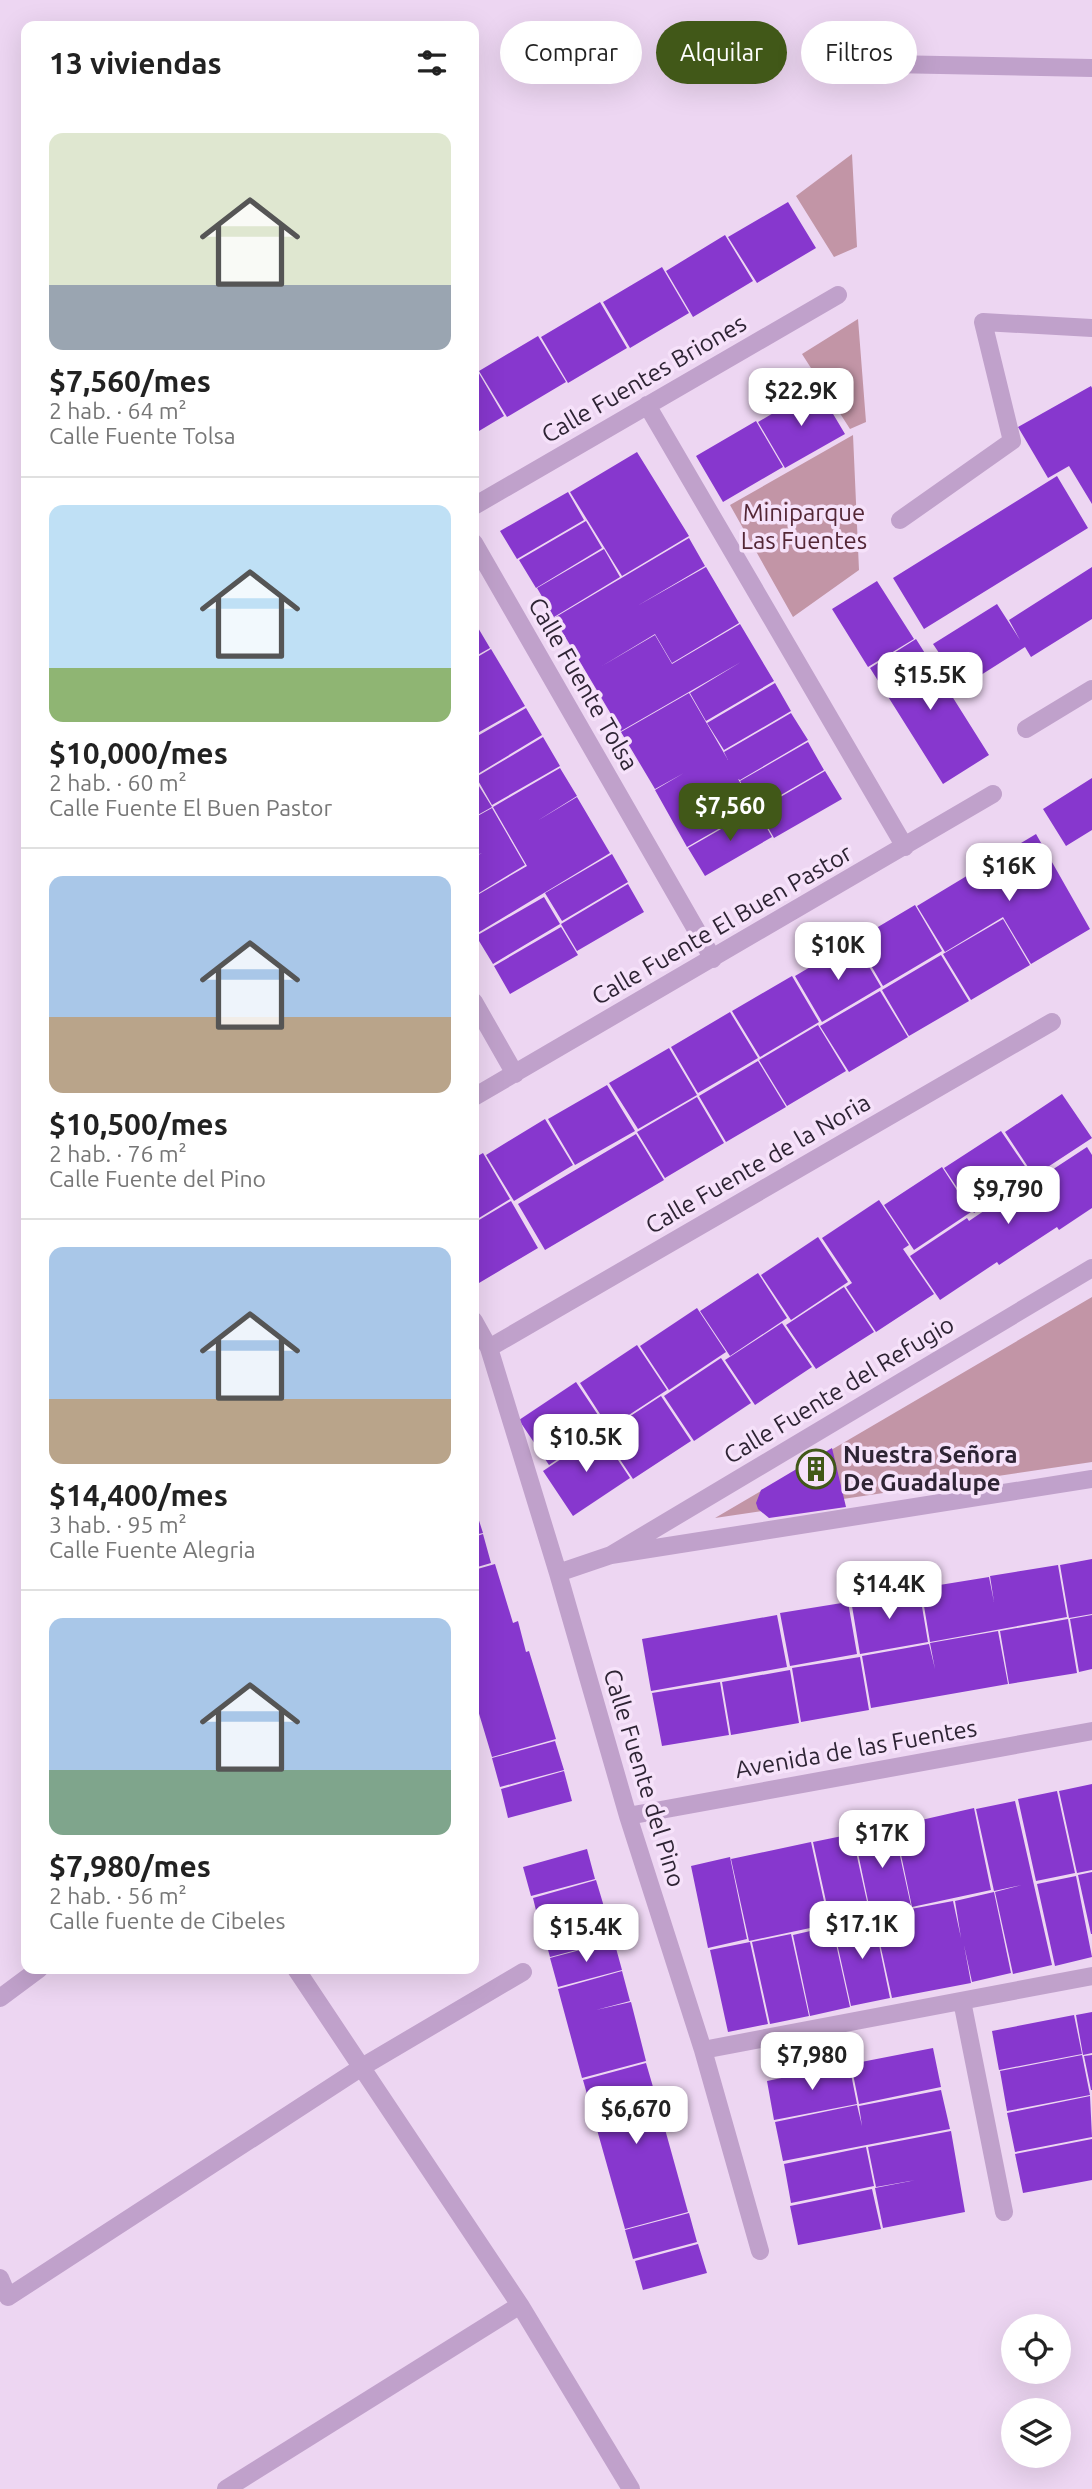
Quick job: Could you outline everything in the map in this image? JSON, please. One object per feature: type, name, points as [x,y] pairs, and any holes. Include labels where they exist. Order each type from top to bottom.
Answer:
[{"type":"street","points":[[917,65],[1092,68]]},
{"type":"street","name":"Calle Fuentes Briones","points":[[479,503],[838,295]]},
{"type":"street","points":[[900,520],[1012,441],[983,322],[1092,328]]},
{"type":"street","points":[[647,405],[905,847]]},
{"type":"street","name":"Calle Fuente Tolsa","points":[[479,552],[713,959]]},
{"type":"street","points":[[1026,729],[1092,689]]},
{"type":"street","name":"Calle Fuente El Buen Pastor","points":[[479,1094],[993,794]]},
{"type":"street","points":[[479,1011],[515,1074]]},
{"type":"street","name":"Calle Fuente de la Noria","points":[[489,1348],[1052,1022]]},
{"type":"street","name":"Calle Fuente del Refugio","points":[[611,1555],[1092,1268]]},
{"type":"street","name":"Calle Fuente del Pino","points":[[479,1330],[489,1348],[558,1573],[628,1816],[703,2050],[760,2251]]},
{"type":"street","points":[[558,1573],[611,1555],[1092,1479]]},
{"type":"street","name":"Avenida de las Fuentes","points":[[628,1816],[1092,1731]]},
{"type":"street","points":[[0,2278],[8,2297],[362,2067],[523,1972]]},
{"type":"street","points":[[0,1998],[33,1974]]},
{"type":"street","points":[[299,1974],[520,2305],[631,2489]]},
{"type":"street","points":[[703,2050],[1092,1976]]},
{"type":"street","points":[[962,2001],[1004,2212]]},
{"type":"street","points":[[226,2489],[520,2305]]},
{"type":"green space","points":[[852,154],[857,247],[834,257],[796,196]]},
{"type":"green space","points":[[858,319],[866,422],[850,429],[802,354]]},
{"type":"green space","name":"Miniparque Las Fuentes","points":[[853,435],[859,570],[793,617],[730,505]]},
{"type":"green space","points":[[1092,1297],[1092,1462],[715,1518]]},
{"type":"building","points":[[788,202],[816,248],[757,283],[728,237]]},
{"type":"building","points":[[725,235],[753,281],[693,317],[666,271]]},
{"type":"building","points":[[662,267],[689,313],[630,348],[603,302]]},
{"type":"building","points":[[600,302],[627,348],[568,383],[541,337]]},
{"type":"building","points":[[538,336],[566,382],[507,417],[479,371]]},
{"type":"building","points":[[479,373],[504,416],[479,431]]},
{"type":"building","points":[[1091,386],[1092,504],[1069,466],[1048,478],[1018,427]]},
{"type":"building","points":[[817,387],[845,434],[785,468],[758,422]]},
{"type":"building","points":[[756,421],[783,467],[723,502],[696,456]]},
{"type":"building","points":[[637,452],[689,536],[622,576],[570,492]]},
{"type":"building","points":[[1057,476],[1088,528],[924,629],[893,578]]},
{"type":"building","points":[[568,492],[584,520],[517,559],[500,531]]},
{"type":"building","points":[[586,521],[602,548],[536,588],[519,560]]},
{"type":"building","points":[[689,538],[705,566],[637,606],[706,567],[739,623],[672,663],[655,634],[602,666],[655,635],[672,664],[740,624],[774,681],[706,721],[690,693],[741,662],[621,731],[554,618]]},
{"type":"building","points":[[604,549],[620,577],[554,617],[537,588]]},
{"type":"building","points":[[1092,567],[1092,619],[1031,657],[1025,647],[962,687],[933,644],[997,604],[1020,640],[1009,620]]},
{"type":"building","points":[[877,581],[914,639],[868,667],[832,609]]},
{"type":"building","points":[[479,629],[490,648],[479,654]]},
{"type":"building","points":[[916,639],[989,755],[943,784],[870,668]]},
{"type":"building","points":[[491,649],[525,706],[479,732],[479,656]]},
{"type":"building","points":[[775,683],[791,711],[724,750],[707,723]]},
{"type":"building","points":[[689,693],[728,760],[724,752],[791,713],[808,740],[738,779],[755,808],[687,847],[655,790],[684,773],[655,789],[621,732]]},
{"type":"building","points":[[526,708],[542,735],[479,773],[479,735]]},
{"type":"building","points":[[543,737],[560,766],[492,805],[479,782],[479,775]]},
{"type":"building","points":[[808,742],[824,770],[757,809],[740,781]]},
{"type":"building","points":[[560,768],[577,796],[537,821],[577,797],[610,853],[479,932],[479,894],[527,866],[493,807]]},
{"type":"building","points":[[825,771],[842,799],[774,838],[758,810]]},
{"type":"building","points":[[1092,778],[1092,830],[1066,846],[1043,809]]},
{"type":"building","points":[[479,786],[492,807],[479,814]]},
{"type":"building","points":[[492,808],[525,865],[479,893],[479,854],[482,853],[479,854],[479,815]]},
{"type":"building","points":[[756,809],[772,837],[705,876],[688,848]]},
{"type":"building","points":[[1036,834],[1090,929],[1031,964],[1003,917],[945,952],[917,906]]},
{"type":"building","points":[[612,854],[628,882],[562,921],[545,893]]},
{"type":"building","points":[[628,884],[644,912],[577,951],[561,924]]},
{"type":"building","points":[[544,897],[560,924],[493,964],[479,941],[479,934]]},
{"type":"building","points":[[915,905],[942,951],[883,986],[856,940]]},
{"type":"building","points":[[1003,919],[1030,965],[971,1000],[943,954]]},
{"type":"building","points":[[561,927],[578,955],[510,994],[494,966]]},
{"type":"building","points":[[854,941],[881,987],[822,1022],[795,976]]},
{"type":"building","points":[[941,955],[969,1001],[909,1036],[882,990]]},
{"type":"building","points":[[792,976],[819,1022],[760,1057],[732,1011]]},
{"type":"building","points":[[880,991],[908,1037],[849,1072],[820,1026]]},
{"type":"building","points":[[730,1012],[758,1058],[698,1093],[671,1047]]},
{"type":"building","points":[[818,1025],[846,1071],[787,1106],[759,1060]]},
{"type":"building","points":[[669,1048],[697,1095],[638,1129],[609,1083]]},
{"type":"building","points":[[758,1061],[786,1107],[726,1142],[699,1096]]},
{"type":"building","points":[[607,1085],[635,1131],[575,1165],[548,1119]]},
{"type":"building","points":[[1062,1094],[1092,1138],[1034,1176],[1005,1132]]},
{"type":"building","points":[[697,1097],[724,1143],[665,1178],[637,1132]]},
{"type":"building","points":[[545,1119],[573,1165],[514,1201],[486,1155]]},
{"type":"building","points":[[1001,1131],[1031,1175],[974,1213],[944,1168]]},
{"type":"building","points":[[636,1134],[664,1180],[545,1250],[518,1204]]},
{"type":"building","points":[[1087,1147],[1092,1155],[1092,1208],[999,1265],[997,1262],[940,1300],[910,1256],[967,1218],[969,1221],[1027,1182],[1029,1185]]},
{"type":"building","points":[[483,1153],[510,1199],[479,1218],[479,1155]]},
{"type":"building","points":[[942,1167],[971,1212],[914,1250],[884,1205]]},
{"type":"building","points":[[879,1200],[909,1245],[903,1249],[934,1294],[876,1332],[846,1287],[852,1283],[822,1238]]},
{"type":"building","points":[[511,1201],[538,1248],[479,1283],[479,1220]]},
{"type":"building","points":[[818,1237],[848,1282],[791,1320],[761,1275]]},
{"type":"building","points":[[758,1273],[787,1318],[730,1356],[700,1311]]},
{"type":"building","points":[[844,1287],[874,1332],[816,1369],[786,1325]]},
{"type":"building","points":[[697,1308],[726,1352],[669,1390],[640,1346]]},
{"type":"building","points":[[782,1323],[812,1367],[755,1405],[725,1360]]},
{"type":"building","points":[[637,1345],[667,1390],[609,1428],[580,1383]]},
{"type":"building","points":[[721,1358],[751,1403],[694,1441],[664,1396]]},
{"type":"building","points":[[576,1382],[606,1427],[549,1465],[519,1420]]},
{"type":"building","points":[[661,1396],[691,1441],[633,1479],[603,1434]]},
{"type":"building","points":[[600,1433],[630,1478],[573,1516],[543,1471]]},
{"type":"building","name":"Nuestra Señora De Guadalupe","points":[[832,1448],[846,1507],[769,1518],[758,1509],[756,1503],[761,1490]]},
{"type":"building","points":[[483,1534],[491,1563],[479,1567],[479,1535]]},
{"type":"building","points":[[1092,1559],[1092,1614],[1069,1618],[1060,1565]]},
{"type":"building","points":[[495,1564],[513,1623],[518,1621],[526,1652],[529,1651],[556,1739],[492,1757],[479,1714],[479,1569]]},
{"type":"building","points":[[1058,1565],[1067,1617],[930,1642],[921,1588],[989,1577],[994,1602],[990,1576]]},
{"type":"building","points":[[919,1589],[928,1642],[860,1654],[851,1600]]},
{"type":"building","points":[[848,1602],[857,1654],[790,1666],[780,1613]]},
{"type":"building","points":[[777,1615],[787,1667],[651,1691],[642,1639]]},
{"type":"building","points":[[1092,1615],[1092,1669],[1079,1672],[1070,1619]]},
{"type":"building","points":[[1068,1619],[1077,1673],[1009,1684],[1000,1631]]},
{"type":"building","points":[[998,1631],[1008,1684],[871,1708],[862,1656],[929,1644],[935,1669],[930,1643]]},
{"type":"building","points":[[860,1657],[869,1710],[801,1722],[792,1668]]},
{"type":"building","points":[[790,1670],[799,1723],[731,1735],[722,1682]]},
{"type":"building","points":[[720,1682],[729,1735],[662,1746],[652,1693]]},
{"type":"building","points":[[555,1741],[564,1770],[500,1787],[492,1758]]},
{"type":"building","points":[[564,1771],[572,1801],[508,1818],[501,1789]]},
{"type":"building","points":[[1092,1784],[1092,1870],[1077,1873],[1059,1791]]},
{"type":"building","points":[[1057,1791],[1075,1873],[1036,1881],[1018,1799]]},
{"type":"building","points":[[1015,1801],[1052,1965],[1013,1974],[995,1892],[1022,1885],[994,1891],[976,1809]]},
{"type":"building","points":[[974,1808],[991,1890],[912,1907],[895,1826]]},
{"type":"building","points":[[893,1824],[911,1906],[871,1915],[854,1834]]},
{"type":"building","points":[[852,1834],[870,1915],[831,1924],[813,1842]]},
{"type":"building","points":[[811,1842],[829,1924],[749,1941],[731,1859]]},
{"type":"building","points":[[587,1849],[595,1879],[531,1896],[523,1867]]},
{"type":"building","points":[[730,1857],[747,1939],[708,1948],[691,1866]]},
{"type":"building","points":[[1092,1872],[1092,1934],[1091,1934],[1078,1875]]},
{"type":"building","points":[[1076,1876],[1092,1957],[1055,1966],[1037,1884]]},
{"type":"building","points":[[596,1880],[614,1940],[550,1957],[542,1928],[584,1915],[540,1927],[533,1898]]},
{"type":"building","points":[[994,1892],[1011,1973],[972,1982],[964,1945],[971,1983],[892,1998],[874,1916],[953,1901],[961,1938],[955,1901]]},
{"type":"building","points":[[873,1916],[890,1998],[851,2006],[833,1925]]},
{"type":"building","points":[[832,1926],[850,2007],[810,2016],[793,1935]]},
{"type":"building","points":[[791,1934],[809,2016],[770,2024],[752,1942]]},
{"type":"building","points":[[614,1941],[622,1970],[558,1987],[550,1958]]},
{"type":"building","points":[[750,1942],[768,2024],[728,2032],[710,1950]]},
{"type":"building","points":[[622,1971],[630,2001],[596,2010],[631,2002],[646,2061],[582,2078],[558,1989]]},
{"type":"building","points":[[1092,2012],[1092,2053],[1083,2055],[1076,2015]]},
{"type":"building","points":[[1074,2015],[1082,2054],[999,2070],[992,2031]]},
{"type":"building","points":[[933,2048],[941,2087],[859,2104],[851,2064]]},
{"type":"building","points":[[1082,2055],[1090,2095],[1007,2111],[1000,2071]]},
{"type":"building","points":[[1092,2055],[1092,2090],[1091,2090],[1084,2056]]},
{"type":"building","points":[[646,2063],[663,2121],[631,2131],[663,2122],[688,2212],[625,2229],[583,2080]]},
{"type":"building","points":[[849,2064],[857,2104],[774,2120],[767,2081]]},
{"type":"building","points":[[941,2090],[950,2129],[783,2161],[775,2122],[857,2105],[862,2126],[859,2106]]},
{"type":"building","points":[[1090,2096],[1092,2137],[1015,2152],[1007,2113]]},
{"type":"building","points":[[951,2131],[965,2212],[883,2228],[875,2188],[916,2180],[876,2187],[868,2147]]},
{"type":"building","points":[[1092,2139],[1092,2180],[1023,2193],[1015,2154]]},
{"type":"building","points":[[866,2147],[874,2186],[791,2203],[784,2164]]},
{"type":"building","points":[[872,2189],[881,2229],[798,2245],[790,2206]]},
{"type":"building","points":[[689,2213],[697,2242],[633,2259],[625,2230]]},
{"type":"building","points":[[698,2244],[707,2273],[643,2290],[635,2261]]},
{"type":"place","name":"Nuestra Señora De Guadalupe","points":[[816,1469]]}]
